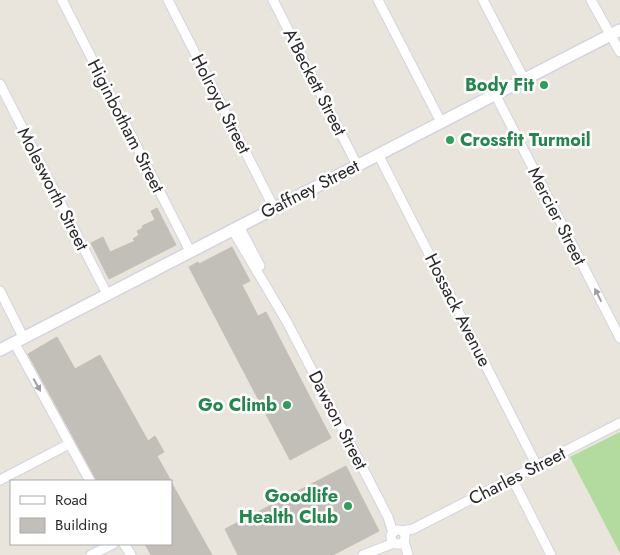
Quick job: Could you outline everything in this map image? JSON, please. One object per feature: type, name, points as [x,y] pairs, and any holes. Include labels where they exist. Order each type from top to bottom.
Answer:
[{"type":"main road","name":"Gaffney Street","points":[[0,350],[615,32]]},
{"type":"street","name":"Higinbotham Street","points":[[62,0],[190,251]]},
{"type":"street","name":"Holroyd Street","points":[[168,0],[274,208]]},
{"type":"street","name":"A'Beckett Street","points":[[274,0],[357,165]]},
{"type":"street","points":[[378,0],[441,122]]},
{"type":"street","points":[[483,0],[524,79]]},
{"type":"street","points":[[591,0],[615,32],[620,52]]},
{"type":"street","name":"Molesworth Street","points":[[0,84],[107,294]]},
{"type":"street","name":"Mercier Street","points":[[495,94],[620,338]]},
{"type":"street","name":"Hossack Avenue","points":[[378,154],[537,466]]},
{"type":"street","name":"Dawson Street","points":[[235,228],[274,292],[287,322],[408,555]]},
{"type":"street","points":[[0,291],[19,340],[69,444],[89,480]]},
{"type":"street","name":"Charles Street","points":[[363,555],[620,423]]},
{"type":"street","points":[[0,480],[69,444]]},
{"type":"street","points":[[512,478],[551,555]]},
{"type":"street","points":[[91,555],[111,545]]},
{"type":"green space","points":[[620,432],[620,553],[570,457]]},
{"type":"building","points":[[157,208],[176,245],[109,279],[91,243],[103,237],[110,252],[135,241],[133,239],[139,235],[137,231],[143,228],[142,226],[155,220],[151,211]]},
{"type":"building","points":[[232,247],[250,281],[242,285],[258,316],[266,312],[331,438],[290,460],[189,267]]},
{"type":"building","points":[[57,337],[75,369],[100,355],[148,441],[155,436],[164,452],[157,456],[170,480],[96,480],[28,354]]},
{"type":"building","points":[[346,466],[379,531],[333,555],[238,555],[225,529]]},
{"type":"building","points":[[172,484],[212,555],[151,555],[146,545],[172,545]]},
{"type":"place","name":"Body Fit","points":[[544,85]]},
{"type":"place","name":"Crossfit Turmoil","points":[[450,140]]},
{"type":"place","name":"Go Climb","points":[[287,405]]},
{"type":"place","name":"Goodlife Health Club","points":[[348,506]]}]
